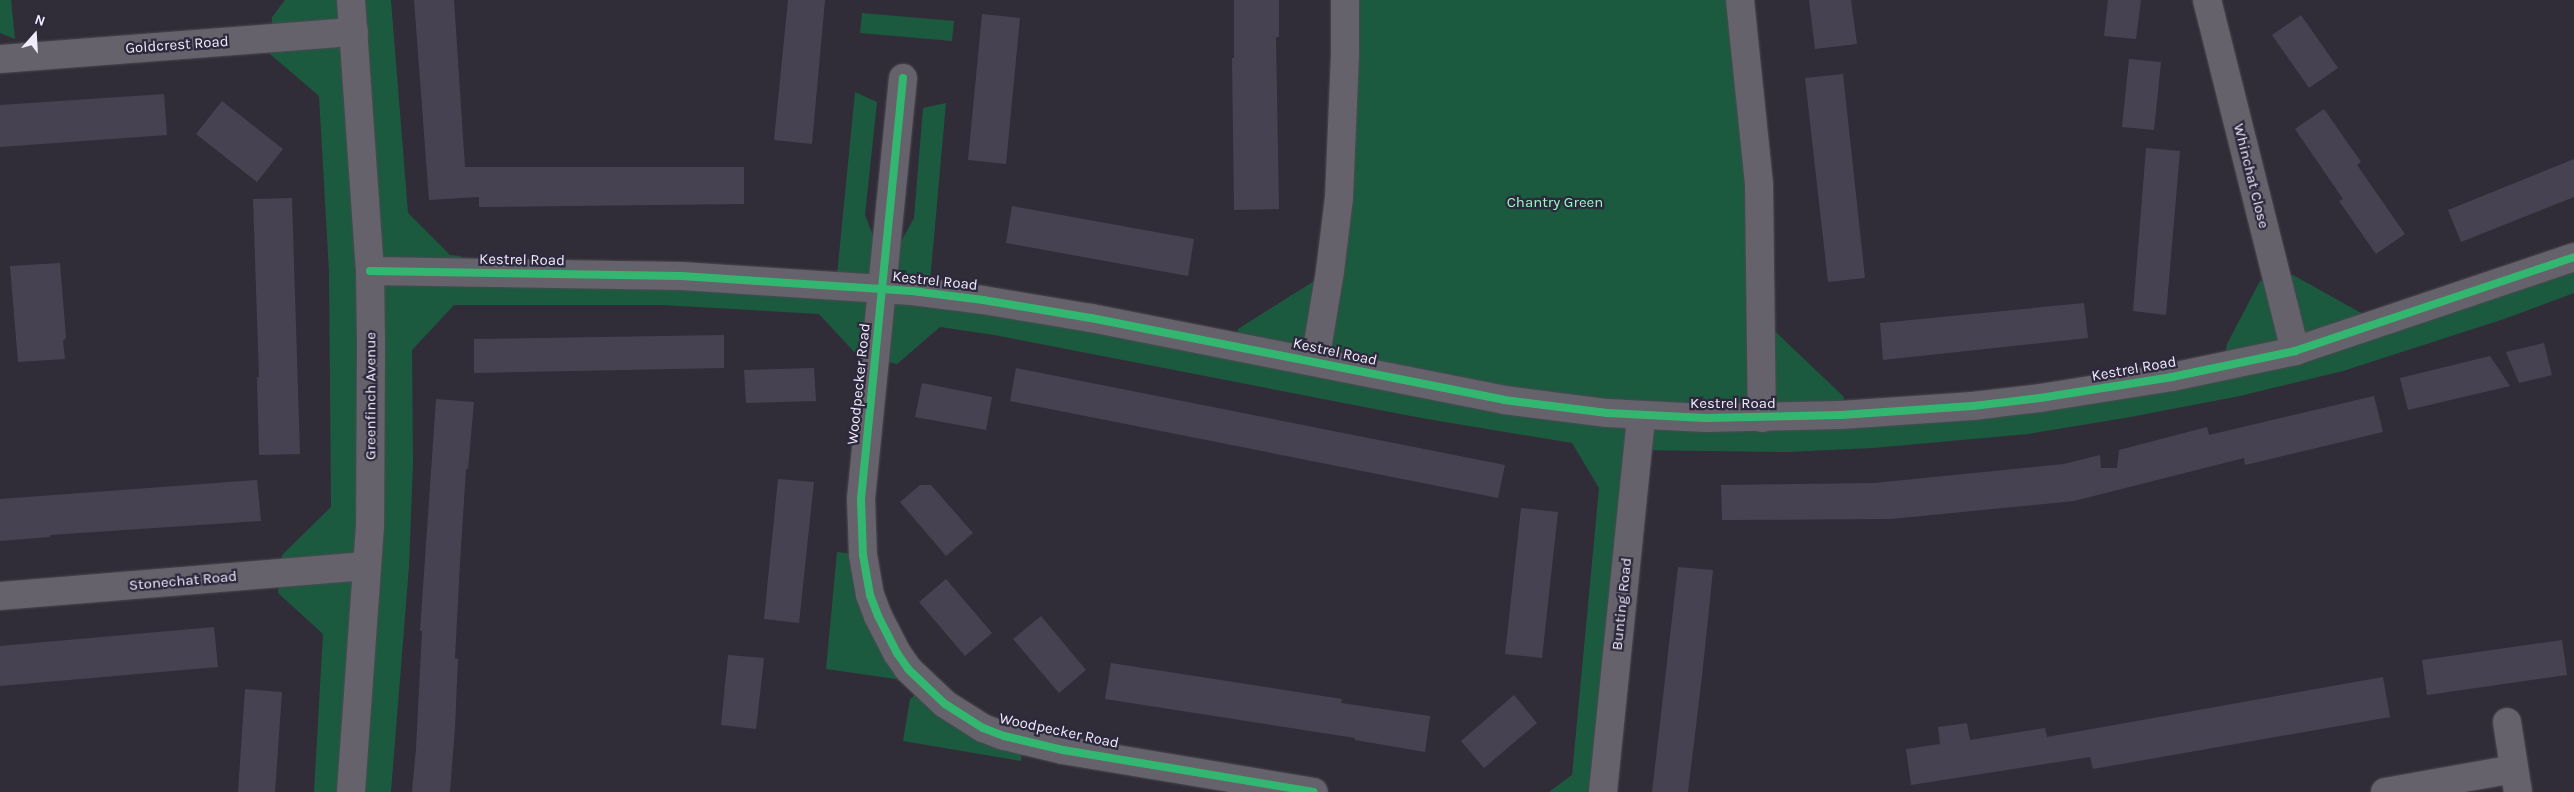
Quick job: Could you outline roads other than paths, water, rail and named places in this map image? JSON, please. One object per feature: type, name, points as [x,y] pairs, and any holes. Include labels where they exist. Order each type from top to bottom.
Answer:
[{"type":"street","name":"Greenfinch Avenue","points":[[351,0],[370,271],[371,464],[367,566],[351,792]]},
{"type":"street","points":[[1315,361],[1330,272],[1340,190],[1345,62],[1345,0]]},
{"type":"street","points":[[1740,0],[1747,52],[1758,184],[1762,418]]},
{"type":"street","name":"Whinchat Close","points":[[2207,0],[2295,351]]},
{"type":"street","name":"Goldcrest Road","points":[[0,59],[354,32]]},
{"type":"street","name":"Kestrel Road","points":[[882,289],[903,78]]},
{"type":"street","name":"Kestrel Road","points":[[370,271],[681,276],[944,294],[1027,307],[1315,361],[1397,380],[1504,400],[1642,416],[1762,418],[1899,412],[2040,398],[2172,377],[2295,351],[2574,257]]},
{"type":"street","name":"Woodpecker Road","points":[[882,289],[861,499],[863,555],[870,595],[878,616],[897,653],[908,669],[944,704],[983,728],[1004,736],[1063,750],[1314,792]]},
{"type":"street","name":"Bunting Road","points":[[1603,792],[1642,416]]},
{"type":"street","name":"Stonechat Road","points":[[0,596],[367,566]]},
{"type":"street","points":[[2385,792],[2516,781],[2507,722]]},
{"type":"park label","name":"Chantry Green","points":[[1555,203]]}]
